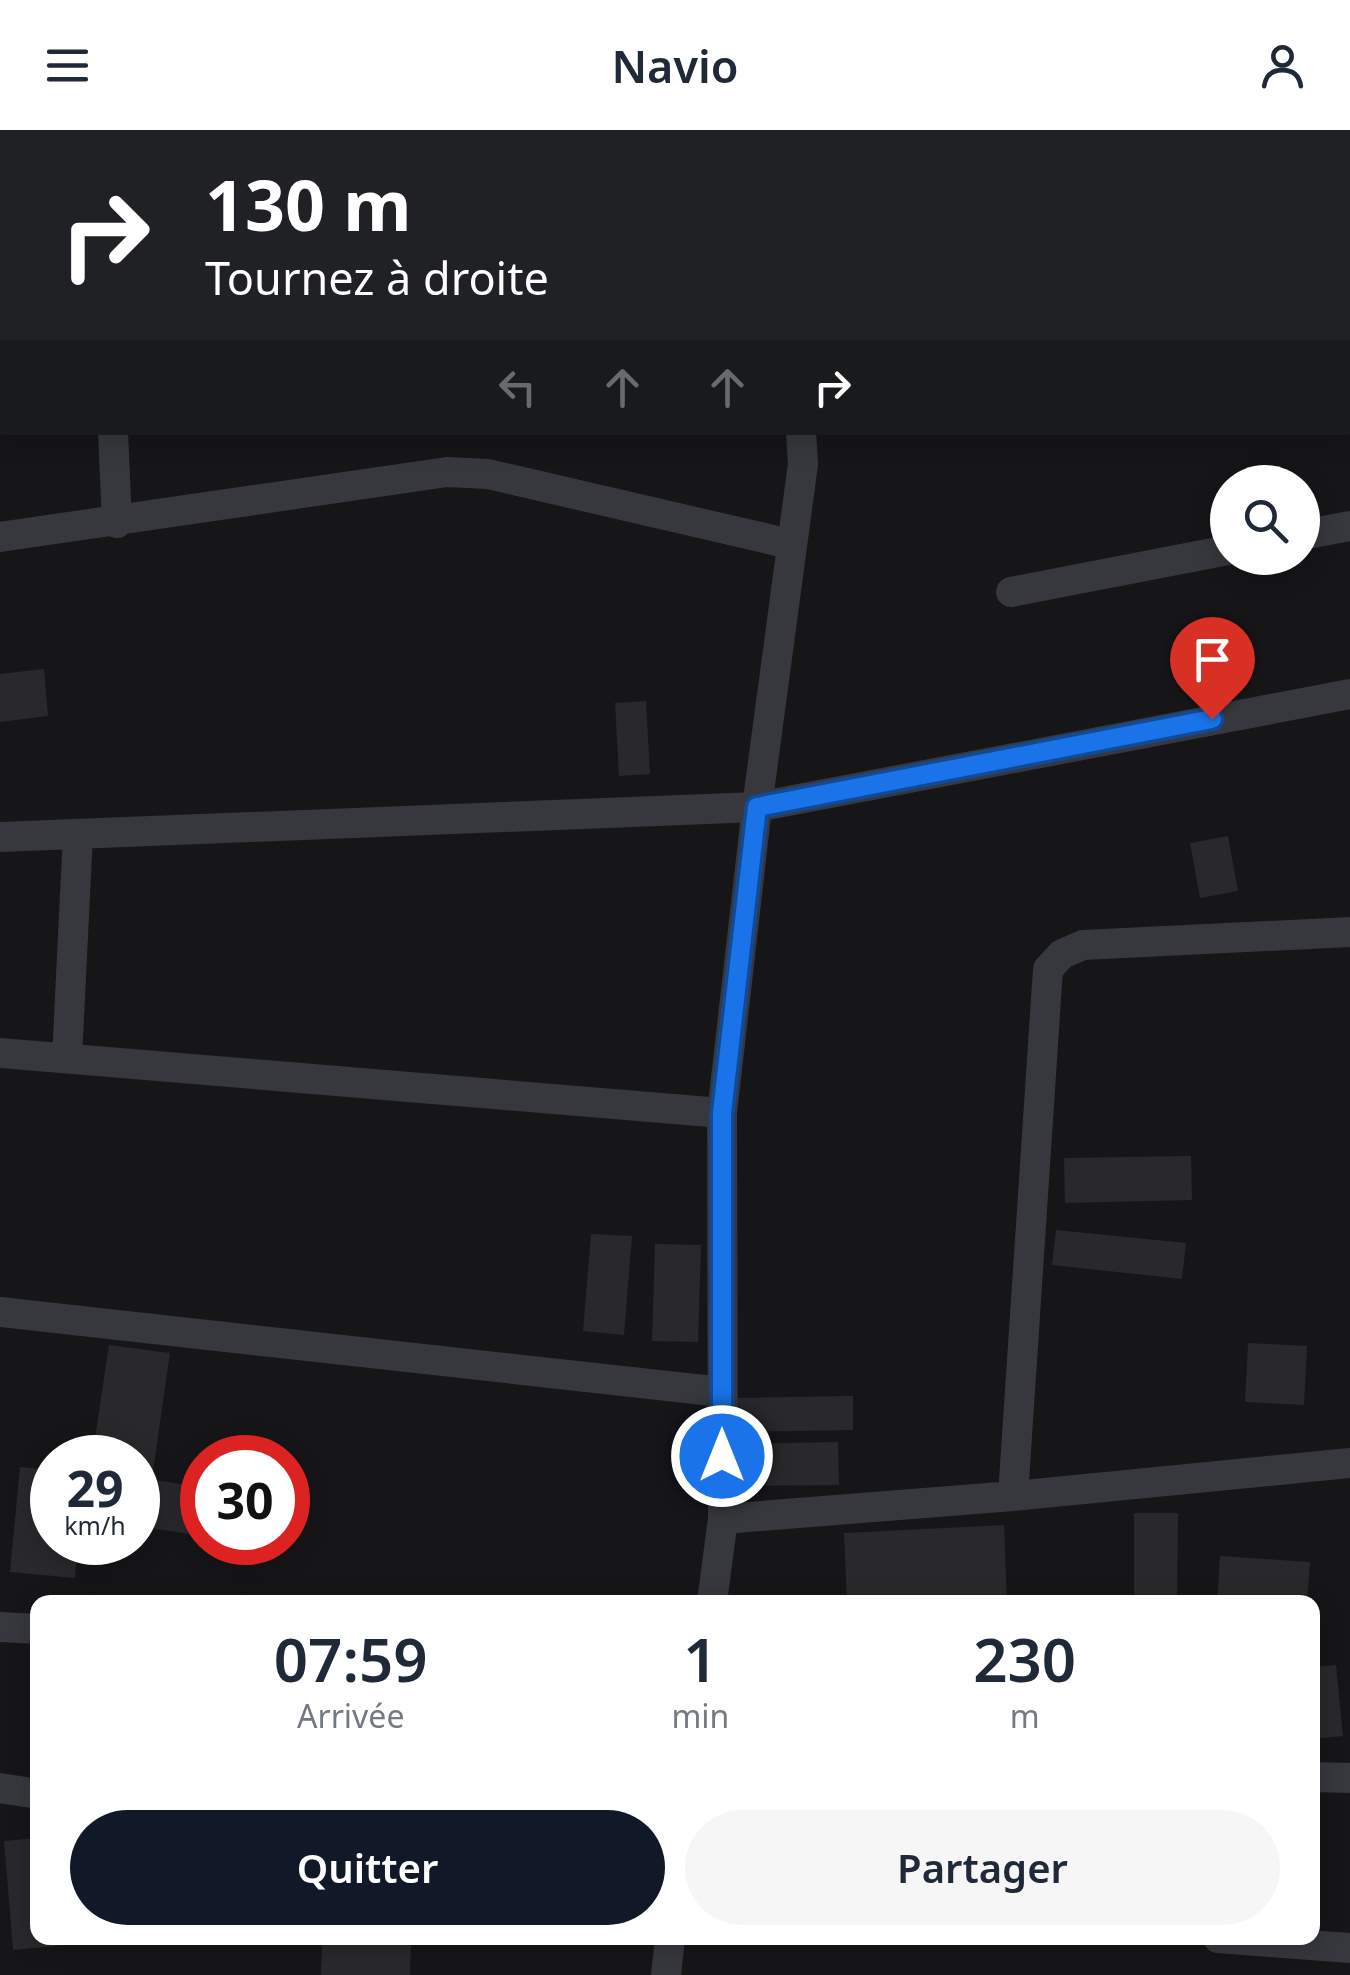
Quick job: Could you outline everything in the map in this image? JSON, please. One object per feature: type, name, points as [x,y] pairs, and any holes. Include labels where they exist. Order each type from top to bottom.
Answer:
[{"type":"street","points":[[113,435],[117,523]]},
{"type":"street","points":[[713,1595],[723,1519],[722,1113],[757,807],[803,464],[801,435]]},
{"type":"street","points":[[803,464],[825,435]]},
{"type":"street","points":[[0,537],[447,472],[488,474],[790,544]]},
{"type":"street","points":[[1320,532],[1350,526]]},
{"type":"street","points":[[1011,592],[1210,553]]},
{"type":"street","points":[[0,837],[757,807],[1350,694]]},
{"type":"street","points":[[67,1058],[78,834]]},
{"type":"street","points":[[1013,1496],[1048,968],[1062,954],[1083,945],[1350,932]]},
{"type":"street","points":[[0,1053],[722,1113]]},
{"type":"street","points":[[0,1312],[722,1392]]},
{"type":"street","points":[[723,1519],[1350,1463]]},
{"type":"street","points":[[0,1627],[30,1629]]},
{"type":"street","points":[[1320,1777],[1350,1778]]},
{"type":"street","points":[[0,1788],[30,1793]]},
{"type":"street","points":[[666,1975],[669,1945]]},
{"type":"street","points":[[1310,1945],[1350,1948]]},
{"type":"building","points":[[44,669],[48,716],[0,722],[0,674]]},
{"type":"building","points":[[646,701],[650,774],[619,776],[615,703]]},
{"type":"building","points":[[1228,836],[1238,891],[1200,898],[1190,843]]},
{"type":"building","points":[[1191,1156],[1192,1200],[1065,1203],[1064,1158]]},
{"type":"building","points":[[1056,1230],[1186,1243],[1182,1279],[1052,1265]]},
{"type":"building","points":[[591,1234],[632,1236],[624,1335],[583,1331]]},
{"type":"building","points":[[655,1244],[701,1245],[698,1342],[652,1341]]},
{"type":"building","points":[[1248,1343],[1307,1346],[1304,1405],[1245,1402]]},
{"type":"building","points":[[109,1345],[170,1353],[158,1435],[95,1435]]},
{"type":"building","points":[[853,1396],[853,1430],[734,1432],[734,1398]]},
{"type":"building","points":[[838,1442],[839,1485],[738,1486],[738,1444]]},
{"type":"building","points":[[20,1467],[30,1468],[30,1565],[76,1565],[75,1578],[10,1572]]},
{"type":"building","points":[[160,1481],[180,1484],[180,1533],[160,1529]]},
{"type":"building","points":[[1134,1513],[1178,1513],[1177,1595],[1134,1595]]},
{"type":"building","points":[[1004,1525],[1007,1595],[847,1595],[844,1533]]},
{"type":"building","points":[[1220,1556],[1310,1562],[1308,1595],[1217,1595]]},
{"type":"building","points":[[1336,1665],[1343,1736],[1320,1738],[1320,1666]]},
{"type":"building","points":[[30,1839],[30,1945],[66,1945],[13,1950],[4,1841]]},
{"type":"building","points":[[322,1945],[411,1945],[410,1975],[321,1975]]},
{"type":"route","points":[[722,1456],[722,1113],[757,807],[1212,719]]}]
